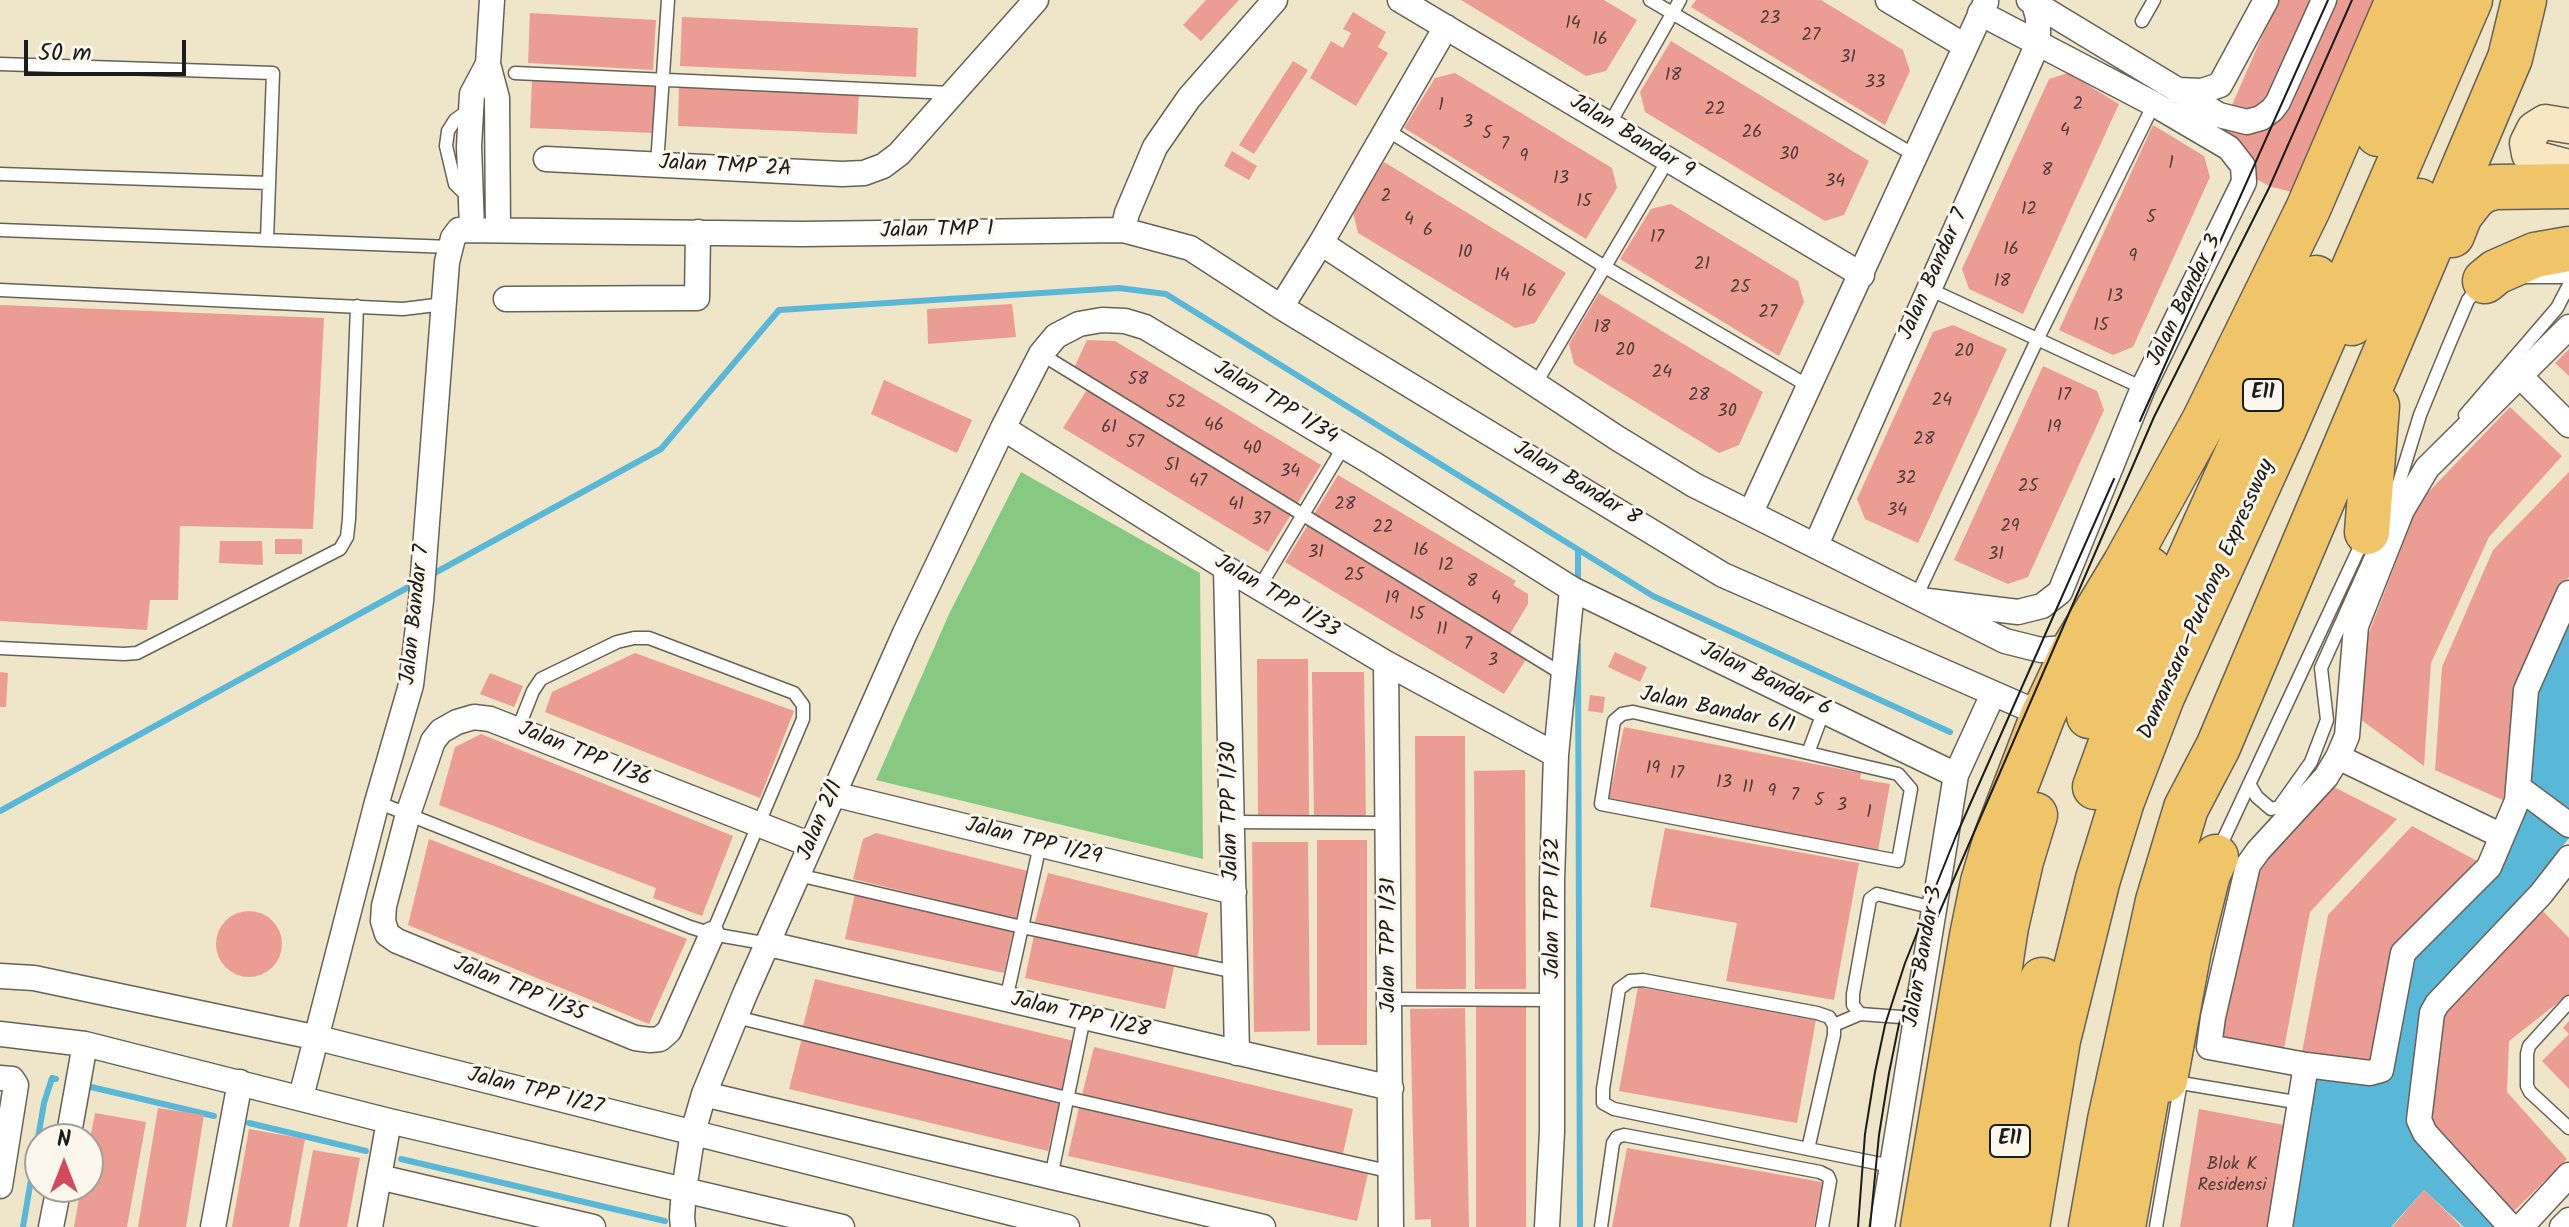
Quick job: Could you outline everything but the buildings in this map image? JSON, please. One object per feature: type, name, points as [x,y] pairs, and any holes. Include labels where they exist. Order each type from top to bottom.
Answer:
[{"type":"highway","points":[[1923,1227],[1983,882],[1997,835],[2043,715],[2075,647],[2204,421],[2308,209],[2398,0]]},
{"type":"highway","name":"Damansara–Puchong Expressway","points":[[1997,1227],[2023,1054],[2056,919],[2093,791],[2128,696],[2307,299],[2436,0]]},
{"type":"highway","name":"Damansara–Puchong Expressway","points":[[2027,1227],[2058,1040],[2098,879],[2122,801],[2162,697],[2284,429],[2470,0]]},
{"type":"highway","points":[[2284,429],[2387,269],[2513,0]]},
{"type":"highway","points":[[2091,1227],[2110,1120],[2158,901],[2186,808],[2218,747],[2510,58],[2524,0]]},
{"type":"highway","points":[[2331,484],[2377,406],[2460,215],[2474,197],[2495,187],[2569,186]]},
{"type":"highway","points":[[2485,281],[2496,272],[2535,255],[2569,249]]},
{"type":"highway","points":[[2367,532],[2377,406]]},
{"type":"highway","points":[[2093,791],[2081,751],[2082,735],[2130,609],[2170,525],[2204,421]]},
{"type":"highway","points":[[1960,1227],[2006,927],[2021,861],[2060,738],[2125,564]]},
{"type":"highway","points":[[2123,1227],[2175,946],[2218,747]]},
{"type":"highway","points":[[2139,1137],[2152,1124],[2159,1108],[2189,950],[2208,874],[2216,857]]},
{"type":"main road","points":[[2569,126],[2545,122],[2534,129],[2527,143],[2529,154],[2569,167]]},
{"type":"street","points":[[492,0],[488,64],[497,98],[498,230]]},
{"type":"street","name":"Jalan TMP 2A","points":[[546,159],[864,173],[883,166],[899,154],[1036,0]]},
{"type":"street","points":[[1123,230],[1155,147],[1189,98],[1275,0]]},
{"type":"street","name":"Jalan Bandar 9","points":[[1400,0],[1862,275]]},
{"type":"street","points":[[1888,0],[1965,46]]},
{"type":"street","points":[[2177,90],[2202,91],[2220,85],[2266,0]]},
{"type":"street","points":[[2031,1],[2219,115],[2247,122],[2261,118],[2278,102],[2324,0]]},
{"type":"street","name":"Jalan Bandar 7","points":[[1816,545],[2038,43],[2038,18],[2031,1]]},
{"type":"street","points":[[1751,512],[1983,7]]},
{"type":"street","name":"Jalan Bandar 3","points":[[1922,598],[2018,612],[2042,606],[2060,592],[2143,388],[2244,182],[2243,166],[2229,148],[2154,104],[2038,43],[1983,7]]},
{"type":"street","points":[[1281,307],[1446,27]]},
{"type":"street","points":[[451,247],[459,230],[472,229],[469,146],[472,94],[488,64]]},
{"type":"street","name":"Jalan TMP 1","points":[[472,229],[802,234],[1123,230]]},
{"type":"street","name":"Jalan Bandar 8","points":[[1123,230],[1190,248],[1281,307],[1723,575],[2043,715]]},
{"type":"street","points":[[506,299],[697,298],[698,232]]},
{"type":"street","points":[[1321,243],[1617,438],[1694,485],[1983,631],[2022,647],[2060,650],[2075,647]]},
{"type":"street","name":"Jalan Bandar 7","points":[[301,1097],[377,802],[411,685],[451,247]]},
{"type":"street","name":"Jalan TPP 1/34","points":[[1003,428],[1041,354],[1056,336],[1079,324],[1102,320],[1125,321],[1145,327],[1344,446],[1572,589]]},
{"type":"street","points":[[2568,595],[2526,690],[2521,790],[2517,801],[2489,867],[2403,953],[2381,1070],[2370,1073],[2306,1065],[2209,1047],[2248,865],[2326,777],[2338,757],[2347,736],[2356,626],[2402,510],[2427,468],[2569,327]]},
{"type":"street","points":[[2520,376],[2569,425]]},
{"type":"street","name":"Jalan TPP 1/33","points":[[1003,428],[1259,588],[1386,663],[1556,755]]},
{"type":"street","name":"Jalan 2/1","points":[[683,1227],[684,1190],[693,1132],[704,1094],[911,619],[1003,428]]},
{"type":"street","name":"Jalan TPP 1/30","points":[[1226,568],[1237,1053]]},
{"type":"street","name":"Jalan TPP 1/32","points":[[1547,1227],[1552,1132],[1552,880],[1556,755],[1572,589]]},
{"type":"street","name":"Jalan Bandar 6","points":[[1572,589],[1956,775]]},
{"type":"street","name":"Jalan TPP 1/31","points":[[1386,663],[1391,1227]]},
{"type":"street","name":"Jalan Bandar 3","points":[[1882,1227],[1956,775],[1993,694]]},
{"type":"street","name":"Jalan TPP 1/36","points":[[408,814],[433,741],[441,731],[474,717],[518,729],[811,845]]},
{"type":"street","points":[[2338,757],[2502,836]]},
{"type":"street","points":[[2521,790],[2569,825]]},
{"type":"street","name":"Jalan TPP 1/29","points":[[833,794],[1234,892]]},
{"type":"street","name":"Jalan TPP 1/35","points":[[408,814],[384,906],[383,921],[387,934],[397,941],[635,1038],[660,1039],[669,1031],[712,934]]},
{"type":"street","points":[[2511,1227],[2425,1133],[2419,1120],[2426,1044],[2432,1013],[2437,1004],[2541,894],[2569,858]]},
{"type":"street","name":"Jalan TPP 1/28","points":[[769,944],[1391,1088]]},
{"type":"street","name":"Jalan TPP 1/27","points":[[0,976],[34,978],[318,1038],[1067,1227]]},
{"type":"street","points":[[0,1034],[85,1044],[389,1121],[842,1227]]},
{"type":"street","points":[[2389,1037],[2426,1044]]},
{"type":"street","points":[[71,1123],[85,1044]]},
{"type":"street","points":[[2280,1227],[2306,1065]]},
{"type":"street","points":[[0,1186],[8,1080]]},
{"type":"street","points":[[213,1227],[240,1082]]},
{"type":"street","points":[[704,1094],[1263,1227]]},
{"type":"street","points":[[370,1227],[389,1121]]},
{"type":"street","points":[[2521,1227],[2569,1175]]},
{"type":"street","points":[[379,1177],[593,1227]]},
{"type":"street","points":[[51,1227],[56,1203]]},
{"type":"street","points":[[2562,1227],[2569,1220]]},
{"type":"lane","points":[[657,165],[668,0]]},
{"type":"lane","points":[[1650,0],[1916,156]]},
{"type":"lane","points":[[1609,125],[1680,0]]},
{"type":"lane","points":[[2142,21],[2154,0]]},
{"type":"lane","points":[[0,64],[273,73],[267,240]]},
{"type":"lane","points":[[515,73],[954,93]]},
{"type":"lane","points":[[1922,598],[2038,338],[2154,104]]},
{"type":"lane","points":[[1387,130],[1605,267],[1810,387]]},
{"type":"lane","points":[[1536,383],[1668,160]]},
{"type":"lane","points":[[0,174],[269,183]]},
{"type":"lane","points":[[0,230],[451,247]]},
{"type":"lane","points":[[2203,948],[2216,857],[2367,532],[2388,506],[2399,483],[2420,415],[2468,300],[2485,281],[2517,277],[2569,277]]},
{"type":"lane","points":[[2249,784],[2257,797],[2271,809],[2279,807],[2311,762],[2327,720],[2321,668],[2378,541],[2435,450],[2557,308],[2569,285]]},
{"type":"lane","points":[[1929,289],[2143,388]]},
{"type":"lane","points":[[0,290],[403,309],[444,304]]},
{"type":"lane","points":[[0,648],[137,653],[340,549],[347,537],[349,519],[357,306]]},
{"type":"lane","points":[[1041,354],[1564,675]]},
{"type":"lane","points":[[1259,588],[1344,446]]},
{"type":"lane","points":[[518,729],[541,679],[617,642],[634,638],[649,638],[794,693],[803,705],[803,719],[712,934]]},
{"type":"lane","points":[[1808,753],[1824,710]]},
{"type":"lane","name":"Jalan Bandar 6/1","points":[[1633,712],[1808,753],[1898,774],[1911,789],[1898,861],[1601,804],[1614,721],[1622,714],[1633,712]]},
{"type":"lane","points":[[377,802],[712,934],[769,944]]},
{"type":"lane","points":[[1233,822],[1389,823]]},
{"type":"lane","points":[[1006,1000],[1040,845]]},
{"type":"lane","points":[[798,875],[1235,972]]},
{"type":"lane","points":[[1860,1014],[1853,1005],[1853,994],[1870,899],[1877,894],[1934,908]]},
{"type":"lane","points":[[1808,1149],[1834,1035],[1834,1025],[1829,1017],[1643,980],[1630,981],[1619,989],[1603,1103],[1614,1109],[1808,1149],[1891,1166]]},
{"type":"lane","points":[[1390,999],[1553,1000]]},
{"type":"lane","points":[[2569,1002],[2529,1046],[2527,1086],[2569,1128]]},
{"type":"lane","points":[[1834,1025],[1860,1014],[1915,1018]]},
{"type":"lane","points":[[736,1017],[1067,1098],[1392,1172]]},
{"type":"lane","points":[[1051,1177],[1084,1018]]},
{"type":"lane","points":[[2156,1227],[2184,1068]]},
{"type":"lane","points":[[2181,1083],[2301,1103]]},
{"type":"lane","points":[[1601,1227],[1613,1143],[1617,1137],[1624,1135],[1820,1172],[1830,1181],[1822,1227]]},
{"type":"lane","points":[[2536,1227],[2569,1192]]},
{"type":"green space","points":[[1021,472],[1200,573],[1203,859],[876,780],[949,614]]},
{"type":"water","points":[[2569,610],[2569,838],[2521,899],[2423,1005],[2410,1116],[2415,1140],[2497,1227],[2464,1227],[2424,1190],[2391,1227],[2291,1227],[2314,1076],[2411,957],[2492,877],[2534,695]]},
{"type":"waterway","points":[[431,575],[661,449],[779,310],[1119,288],[1166,294],[1653,596],[1950,732]]},
{"type":"waterway","points":[[1578,550],[1578,586]]},
{"type":"waterway","points":[[0,811],[414,584]]},
{"type":"waterway","points":[[1578,645],[1580,1227]]},
{"type":"waterway","points":[[23,1227],[44,1103],[52,1078],[56,1079]]},
{"type":"waterway","points":[[91,1087],[214,1116]]},
{"type":"waterway","points":[[249,1123],[366,1151]]},
{"type":"waterway","points":[[401,1159],[665,1221]]},
{"type":"tram line","points":[[2140,421],[2328,0]]},
{"type":"tram line","points":[[1870,1227],[1889,1073],[1899,1024],[1917,964],[2154,417],[2269,188],[2352,0]]},
{"type":"tram line","points":[[1858,1227],[1865,1134],[1875,1072],[1885,1025],[1905,963],[1956,836],[2114,479]]}]
